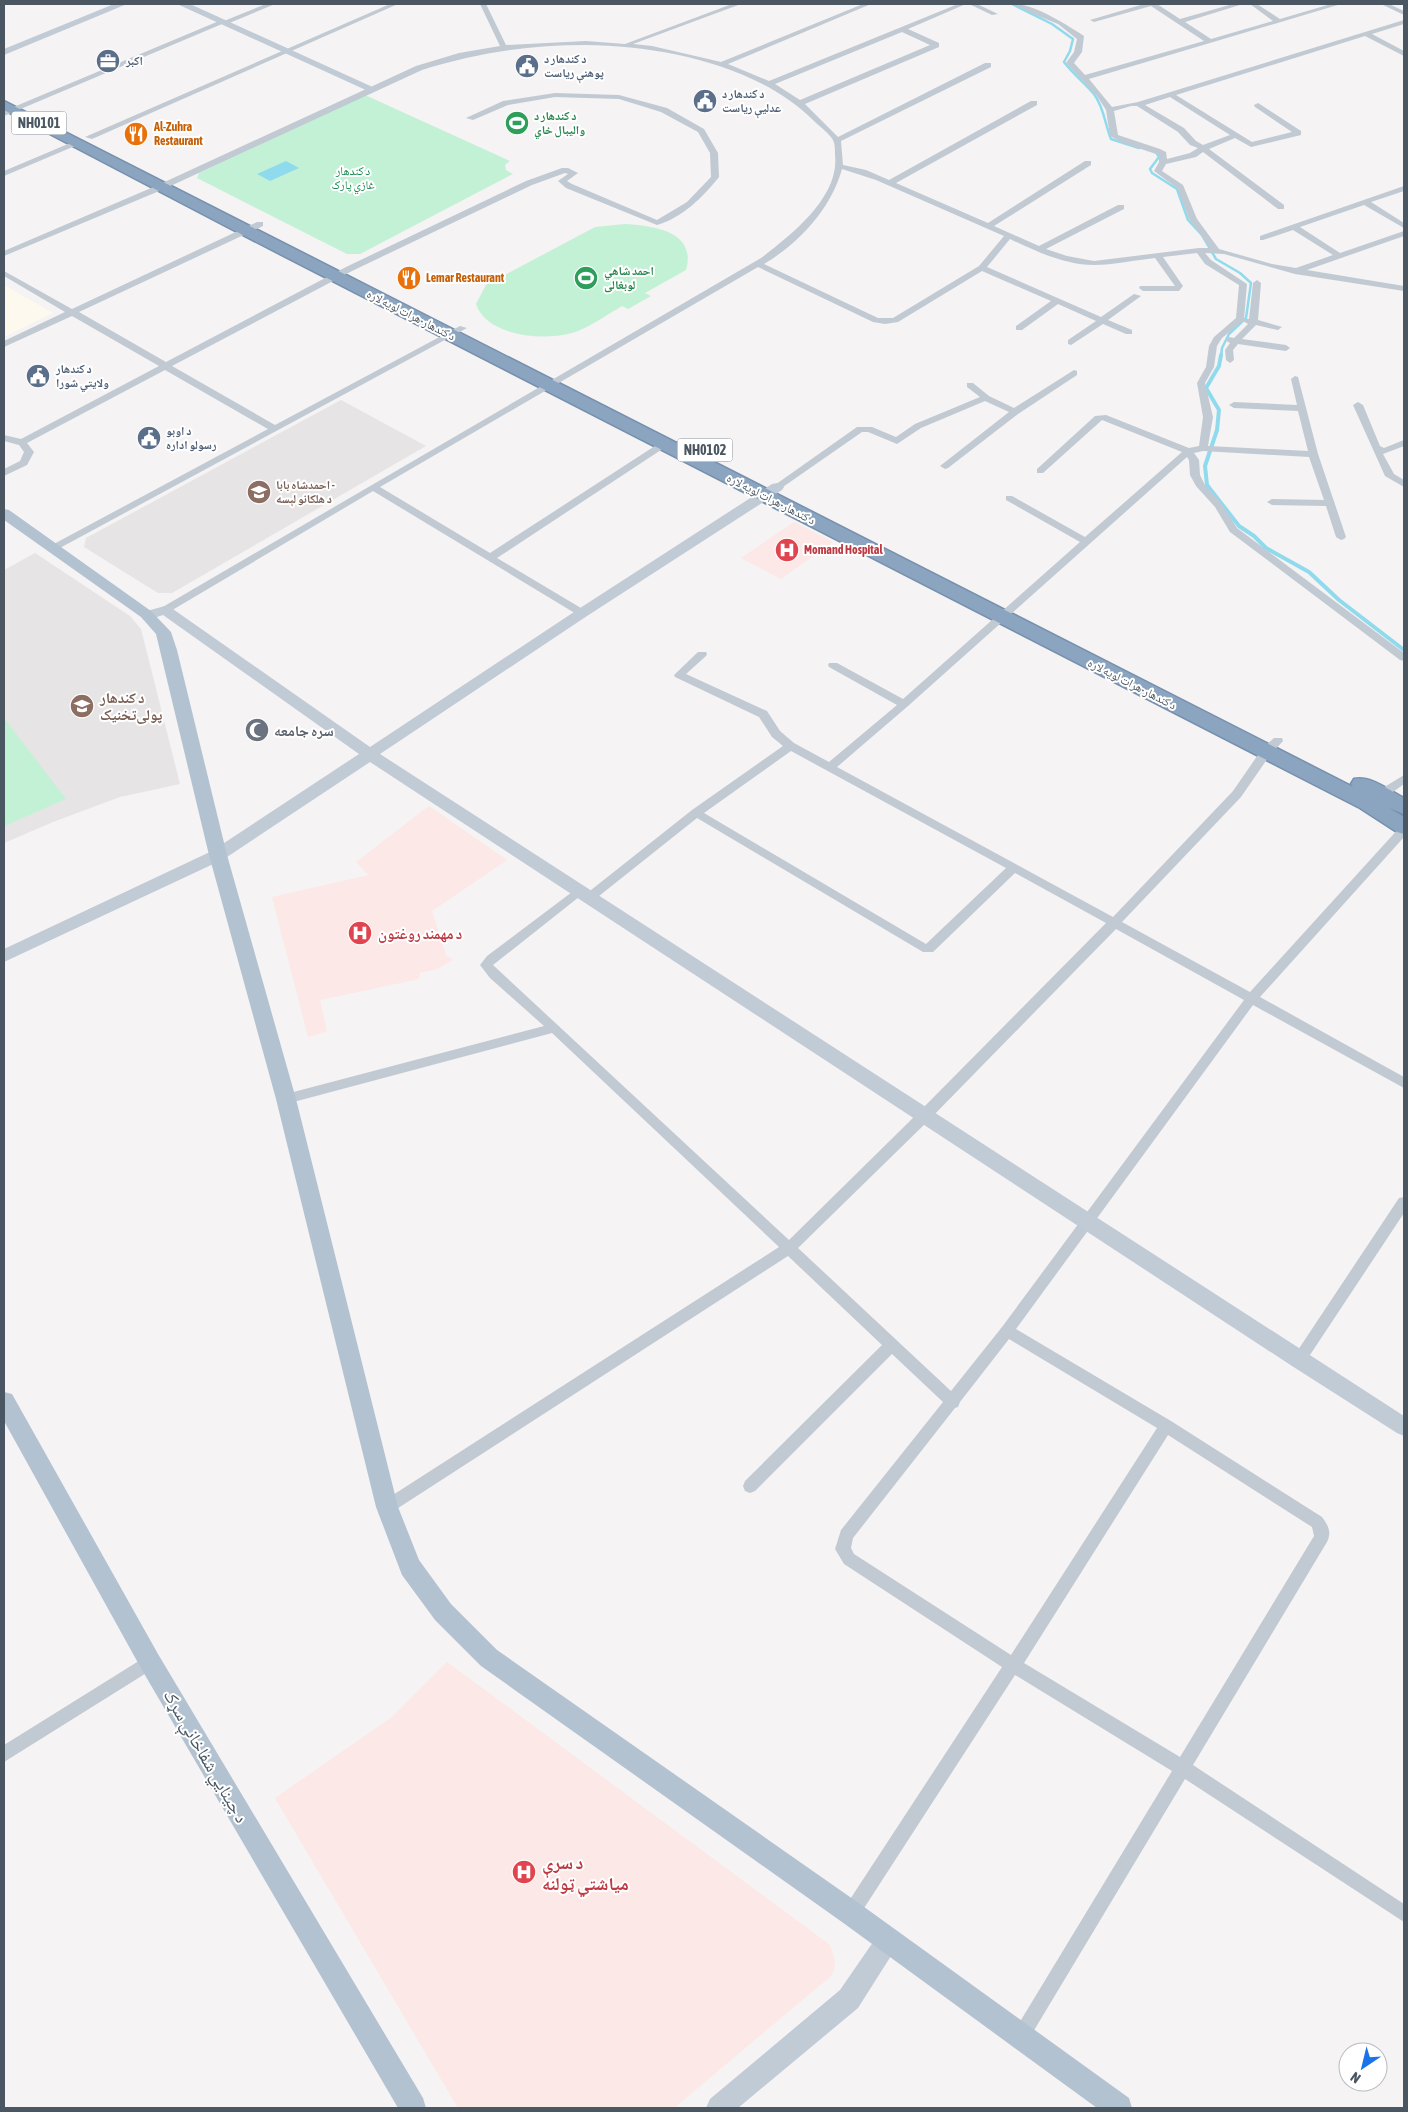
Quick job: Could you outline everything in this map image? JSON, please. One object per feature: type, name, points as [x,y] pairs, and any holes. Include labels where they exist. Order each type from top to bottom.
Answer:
[{"type":"highway","name":"د کندهار-هرات لويه لاره","points":[[4,94],[11,108],[168,184],[1272,746],[1382,794],[1404,807]]},
{"type":"highway","name":"د کندهار-هرات لويه لاره","points":[[556,382],[664,444],[771,491]]},
{"type":"highway","name":"د کندهار-هرات لويه لاره","points":[[1272,746],[1367,803],[1404,828]]},
{"type":"main road","points":[[4,513],[157,613],[169,650],[218,855],[286,1099],[387,1506],[410,1567],[443,1612],[489,1658],[851,1913],[1120,2108]]},
{"type":"main road","name":"د چينايي شفاخانې سړک","points":[[4,1401],[150,1662],[413,2108]]},
{"type":"street","points":[[4,52],[122,4]]},
{"type":"street","points":[[182,4],[372,89]]},
{"type":"street","points":[[11,108],[272,4]]},
{"type":"street","points":[[4,174],[289,52],[395,4]]},
{"type":"street","points":[[484,4],[504,47]]},
{"type":"street","points":[[624,45],[738,4]]},
{"type":"street","points":[[722,64],[868,4]]},
{"type":"street","points":[[769,84],[964,4]]},
{"type":"street","points":[[972,4],[994,14]]},
{"type":"street","points":[[1017,4],[1060,23],[1081,38],[1078,52],[1070,63],[1100,95],[1110,110],[1114,136],[1124,142],[1155,149],[1163,154],[1163,162],[1158,171],[1161,175],[1177,183],[1184,193],[1193,219],[1212,242],[1215,250]]},
{"type":"street","points":[[1094,20],[1152,4],[1210,41]]},
{"type":"street","points":[[1180,21],[1240,4]]},
{"type":"street","points":[[1253,4],[1279,21]]},
{"type":"street","points":[[1084,78],[1279,21],[1322,6],[1338,4]]},
{"type":"street","points":[[1384,4],[1404,13]]},
{"type":"street","points":[[1110,110],[1131,104],[1139,104],[1404,22]]},
{"type":"street","points":[[800,103],[936,46],[902,30]]},
{"type":"street","points":[[1366,34],[1404,54]]},
{"type":"street","points":[[4,254],[168,184],[419,68],[462,55],[504,47],[586,43],[652,48],[722,64],[769,84],[800,103],[837,140],[839,166],[817,215],[791,240],[758,264],[157,613],[369,754],[1404,1427]]},
{"type":"street","points":[[837,140],[988,65]]},
{"type":"street","points":[[1170,94],[1253,145],[1298,133],[1258,105]]},
{"type":"street","points":[[22,442],[342,273],[529,183],[565,170],[574,173],[562,181],[568,186],[657,223],[693,203],[716,177],[714,153],[700,131],[664,110],[619,97],[555,95],[506,103],[470,118]]},
{"type":"street","points":[[890,183],[1034,103]]},
{"type":"street","points":[[1139,104],[1181,130],[1193,143],[1203,148],[1281,207]]},
{"type":"street","points":[[1163,162],[1193,155],[1203,148],[1237,135]]},
{"type":"street","points":[[988,226],[1088,163]]},
{"type":"street","points":[[839,166],[863,172],[1008,236],[1062,258],[1078,262],[1094,263],[1215,250],[1295,271],[1404,289]]},
{"type":"street","points":[[1264,238],[1404,188]]},
{"type":"street","points":[[1365,202],[1404,226]]},
{"type":"street","points":[[1040,248],[1121,207]]},
{"type":"street","points":[[4,344],[253,228]]},
{"type":"street","points":[[1294,228],[1338,255]]},
{"type":"street","points":[[1295,271],[1404,233]]},
{"type":"street","points":[[758,264],[876,320],[895,320],[982,268],[1008,236]]},
{"type":"street","points":[[1201,250],[1208,262],[1243,284],[1240,319],[1218,338],[1213,346],[1210,367],[1201,383],[1208,417],[1204,448]]},
{"type":"street","points":[[1143,288],[1176,289],[1179,286],[1157,255]]},
{"type":"street","points":[[982,268],[1129,332]]},
{"type":"street","points":[[4,273],[275,429]]},
{"type":"street","points":[[1230,360],[1229,350],[1254,323],[1257,284]]},
{"type":"street","points":[[1070,342],[1137,296]]},
{"type":"street","points":[[1020,328],[1057,301]]},
{"type":"street","points":[[1240,319],[1278,327]]},
{"type":"street","points":[[55,547],[457,331]]},
{"type":"street","points":[[1218,338],[1286,348]]},
{"type":"street","points":[[945,466],[1015,412],[1074,373]]},
{"type":"street","points":[[1295,379],[1313,454],[1341,537]]},
{"type":"street","points":[[970,385],[986,398],[1015,412]]},
{"type":"street","points":[[4,956],[218,855],[582,613],[771,491],[860,429],[869,429],[897,441],[918,426],[986,398]]},
{"type":"street","points":[[1234,405],[1302,408]]},
{"type":"street","points":[[1358,405],[1390,476],[1404,484]]},
{"type":"street","points":[[1040,471],[1098,418],[1103,417],[1188,451],[1194,460],[1194,475],[1219,506],[1233,530],[1404,658]]},
{"type":"street","points":[[4,438],[22,442],[27,446],[29,452],[28,457],[17,468],[4,473]]},
{"type":"street","points":[[1376,448],[1384,451],[1404,442]]},
{"type":"street","points":[[490,558],[664,444]]},
{"type":"street","points":[[830,767],[904,704],[1188,451],[1204,448],[1313,454]]},
{"type":"street","points":[[373,487],[582,613]]},
{"type":"street","points":[[1009,498],[1085,541]]},
{"type":"street","points":[[1272,502],[1330,503]]},
{"type":"street","points":[[702,654],[678,675],[762,714],[776,734],[790,746],[1014,867],[1404,1083]]},
{"type":"street","points":[[833,665],[904,704]]},
{"type":"street","points":[[790,746],[491,959],[486,966],[953,1402]]},
{"type":"street","points":[[387,1506],[789,1248],[924,1116],[1114,923],[1236,794],[1272,746]]},
{"type":"street","points":[[1382,794],[1404,779]]},
{"type":"street","points":[[696,813],[923,948],[928,949],[1014,867]]},
{"type":"street","points":[[1404,828],[1251,999],[1007,1331],[953,1402],[846,1535],[843,1549],[849,1559],[1013,1665],[1183,1768],[1404,1914]]},
{"type":"street","points":[[286,1099],[554,1028]]},
{"type":"street","points":[[1299,1360],[1404,1202]]},
{"type":"street","points":[[1007,1331],[1166,1426],[1317,1522],[1322,1529],[1322,1537],[1020,2036]]},
{"type":"street","points":[[750,1486],[892,1344]]},
{"type":"street","points":[[851,1913],[1166,1426]]},
{"type":"street","points":[[4,1754],[150,1662]]},
{"type":"street","points":[[718,2108],[849,2000],[888,1940]]},
{"type":"shaded area","points":[[4,285],[53,313],[4,337]]},
{"type":"shaded area","name":"احمدشاه بابا - د هلکانو لېسه","points":[[341,400],[426,446],[172,593],[158,593],[84,547],[86,538]]},
{"type":"shaded area","name":"Momand Hospital","points":[[794,522],[833,542],[781,579],[741,558]]},
{"type":"shaded area","name":"د کندهار پولی‌تخنیک","points":[[35,553],[130,616],[141,629],[180,784],[120,797],[4,843],[4,570]]},
{"type":"shaded area","name":"د مهمند روغتون","points":[[429,806],[507,860],[432,911],[446,955],[453,960],[437,969],[420,973],[419,979],[320,1000],[327,1031],[308,1037],[272,897],[369,875],[356,862]]},
{"type":"shaded area","name":"د سرې مياشتي ټولنه","points":[[447,1662],[830,1945],[835,1961],[831,1976],[674,2108],[458,2108],[275,1798],[392,1717]]},
{"type":"green space","name":"د کندهار غازي پارک","points":[[365,95],[510,161],[505,165],[506,170],[513,174],[360,254],[347,254],[197,178],[199,173]]},
{"type":"green space","name":"احمد شاهي لوبغالی","points":[[625,224],[660,229],[671,233],[679,239],[685,247],[688,257],[686,270],[645,293],[651,296],[628,309],[622,306],[589,326],[566,334],[536,336],[521,334],[493,324],[482,315],[476,304],[486,285],[595,227]]},
{"type":"green space","points":[[4,718],[66,799],[4,826]]},
{"type":"water","points":[[286,161],[299,168],[270,181],[257,174]]},
{"type":"waterway","points":[[1012,4],[1052,24],[1073,39],[1070,51],[1064,62],[1097,99],[1111,139],[1139,148]]},
{"type":"waterway","points":[[1156,152],[1159,157],[1150,169],[1152,173],[1177,189],[1188,220],[1202,235],[1216,259],[1240,273],[1251,283],[1246,318],[1229,334],[1222,348],[1221,357]]},
{"type":"waterway","points":[[1221,355],[1219,366],[1206,388],[1219,410],[1217,430],[1205,466],[1207,485],[1239,526],[1254,536],[1266,548],[1309,572],[1339,600],[1404,650]]},
{"type":"place","name":"اکبر","points":[[108,61]]},
{"type":"place","name":"د کندهار د پوهنې رياست","points":[[527,66]]},
{"type":"place","name":"د کندهار د عدلیې رياست","points":[[705,101]]},
{"type":"place","name":"د کندهار د واليبال ځاي","points":[[517,123]]},
{"type":"place","name":"Al-Zuhra Restaurant","points":[[136,134]]},
{"type":"place","name":"Lemar Restaurant","points":[[409,278]]},
{"type":"place","name":"احمد شاهي لوبغالی","points":[[586,278]]},
{"type":"place","name":"د کندهار ولايتي شورا","points":[[38,376]]},
{"type":"place","name":"د اوبو رسولو اداره","points":[[149,438]]},
{"type":"place","name":"احمدشاه بابا - د هلکانو لېسه","points":[[259,492]]},
{"type":"place","name":"Momand Hospital","points":[[787,550]]},
{"type":"place","name":"د کندهار پولی‌تخنیک","points":[[82,706]]},
{"type":"place","name":"سره جامعه","points":[[257,730]]},
{"type":"place","name":"د مهمند روغتون","points":[[360,933]]},
{"type":"place","name":"د سرې مياشتي ټولنه","points":[[524,1872]]}]
